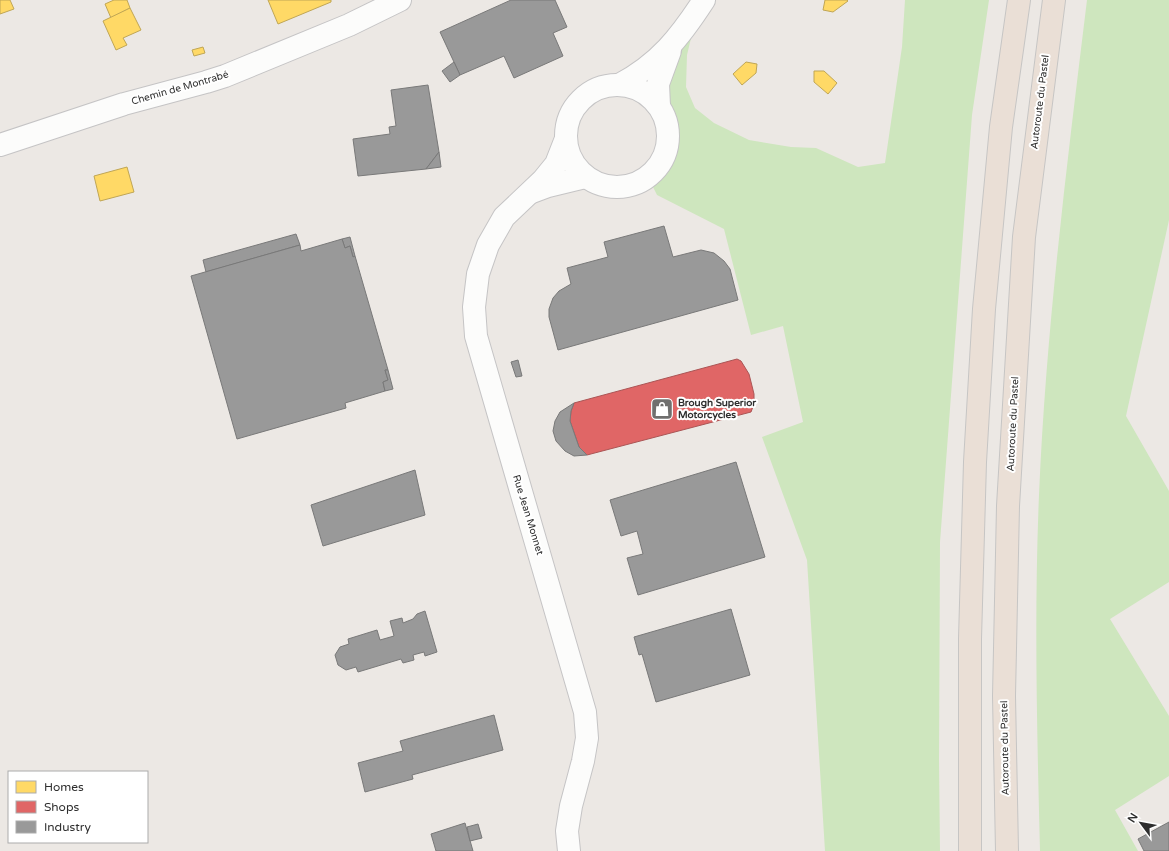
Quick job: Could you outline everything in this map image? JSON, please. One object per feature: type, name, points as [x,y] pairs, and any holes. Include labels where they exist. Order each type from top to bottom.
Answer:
[{"type":"highway","points":[[970,851],[970,639],[975,462],[984,309],[1000,135],[1018,0]]},
{"type":"highway","name":"Autoroute du Pastel","points":[[1007,851],[1004,696],[1008,506],[1024,237],[1054,0]]},
{"type":"street","name":"Chemin de Montrabé","points":[[0,145],[124,104],[225,76],[334,32],[400,0]]},
{"type":"street","points":[[619,85],[637,76],[653,64],[673,44],[704,0]]},
{"type":"street","points":[[659,106],[658,84],[673,44]]},
{"type":"street","points":[[619,85],[641,91],[659,106],[665,118],[668,131],[668,144],[664,157],[648,178],[623,188],[603,186],[585,177],[571,161],[565,141],[566,129],[569,116],[584,96],[606,86],[619,85]]},
{"type":"street","name":"Rue Jean Monnet","points":[[565,141],[556,164],[529,194],[504,217],[488,245],[478,274],[474,307],[476,336],[585,712],[587,738],[583,761],[571,806],[568,831],[569,851]]},
{"type":"street","name":"Rue Jean Monnet","points":[[529,194],[548,186],[585,177]]},
{"type":"green space","points":[[905,0],[989,0],[972,115],[940,542],[940,851],[825,851],[807,560],[762,437],[803,422],[783,326],[751,335],[724,229],[657,195],[653,187],[668,171],[673,155],[678,133],[674,116],[668,101],[667,86],[680,49],[692,34],[687,55],[686,87],[695,108],[714,123],[749,140],[791,147],[816,148],[858,167],[885,163],[902,47]]},
{"type":"green space","points":[[1087,0],[1169,0],[1169,220],[1126,416],[1169,491],[1169,582],[1110,619],[1169,716],[1169,776],[1115,810],[1138,851],[1040,851],[1036,628],[1037,539],[1042,433],[1058,247]]},
{"type":"building: Homes","points":[[0,0],[10,0],[14,9],[0,14]]},
{"type":"building: Homes","points":[[114,0],[127,0],[130,8],[111,18],[105,4]]},
{"type":"building: Homes","points":[[268,0],[331,0],[331,2],[278,24]]},
{"type":"building: Homes","points":[[825,0],[848,1],[833,12],[823,10]]},
{"type":"building: Homes","points":[[130,8],[141,30],[123,38],[127,45],[116,50],[103,21]]},
{"type":"building: Homes","points":[[203,47],[205,53],[194,56],[192,50]]},
{"type":"building: Homes","points":[[746,62],[757,64],[756,73],[742,85],[733,74]]},
{"type":"building: Homes","points":[[814,71],[824,71],[837,83],[828,94],[814,82]]},
{"type":"building: Homes","points":[[127,167],[134,192],[100,201],[94,176]]},
{"type":"building: Shops","name":"Brough Superior Motorcycles","points":[[737,359],[741,361],[749,374],[754,394],[754,404],[751,412],[587,455],[579,447],[570,421],[574,403]]},
{"type":"building: Industry","points":[[511,0],[555,0],[567,27],[553,33],[563,56],[514,78],[504,56],[460,75],[440,32]]},
{"type":"building: Industry","points":[[454,62],[460,75],[450,82],[442,71]]},
{"type":"building: Industry","points":[[428,85],[439,152],[426,169],[358,176],[353,139],[390,134],[389,127],[396,126],[391,90]]},
{"type":"building: Industry","points":[[439,152],[441,167],[426,169]]},
{"type":"building: Industry","points":[[664,226],[673,257],[701,250],[714,253],[724,261],[730,269],[738,300],[558,350],[549,317],[549,309],[553,298],[559,291],[571,284],[567,268],[608,257],[604,242]]},
{"type":"building: Industry","points":[[296,234],[300,245],[206,272],[203,260]]},
{"type":"building: Industry","points":[[350,237],[355,256],[353,257],[350,246],[345,248],[342,239]]},
{"type":"building: Industry","points":[[342,239],[345,248],[350,246],[353,257],[355,256],[388,370],[385,370],[388,380],[383,382],[385,391],[345,403],[346,408],[237,439],[191,276],[300,245],[301,251]]},
{"type":"building: Industry","points":[[518,360],[522,376],[516,377],[511,362]]},
{"type":"building: Industry","points":[[385,370],[388,370],[393,389],[385,391],[383,382],[388,380]]},
{"type":"building: Industry","points":[[574,403],[570,421],[579,447],[587,455],[574,456],[565,451],[556,441],[553,431],[555,421],[560,412]]},
{"type":"building: Industry","points":[[736,462],[765,557],[638,595],[627,558],[643,554],[637,531],[621,536],[610,500]]},
{"type":"building: Industry","points":[[415,470],[425,515],[323,546],[311,505]]},
{"type":"building: Industry","points":[[731,609],[750,675],[656,702],[642,654],[639,655],[634,637]]},
{"type":"building: Industry","points":[[425,611],[437,652],[425,656],[424,652],[413,655],[414,660],[403,663],[401,659],[358,672],[356,667],[346,670],[338,665],[335,655],[340,647],[349,644],[348,639],[377,630],[380,640],[394,636],[390,621],[402,618],[403,623],[413,619],[417,614]]},
{"type":"building: Industry","points":[[494,715],[503,750],[412,775],[413,779],[365,792],[358,763],[403,751],[400,741]]},
{"type":"building: Industry","points":[[1169,822],[1169,851],[1144,851],[1138,839]]},
{"type":"building: Industry","points":[[465,823],[473,851],[436,851],[431,834]]},
{"type":"building: Industry","points":[[478,824],[482,838],[470,841],[467,827]]},
{"type":"place","name":"Brough Superior Motorcycles","points":[[662,409]]}]
